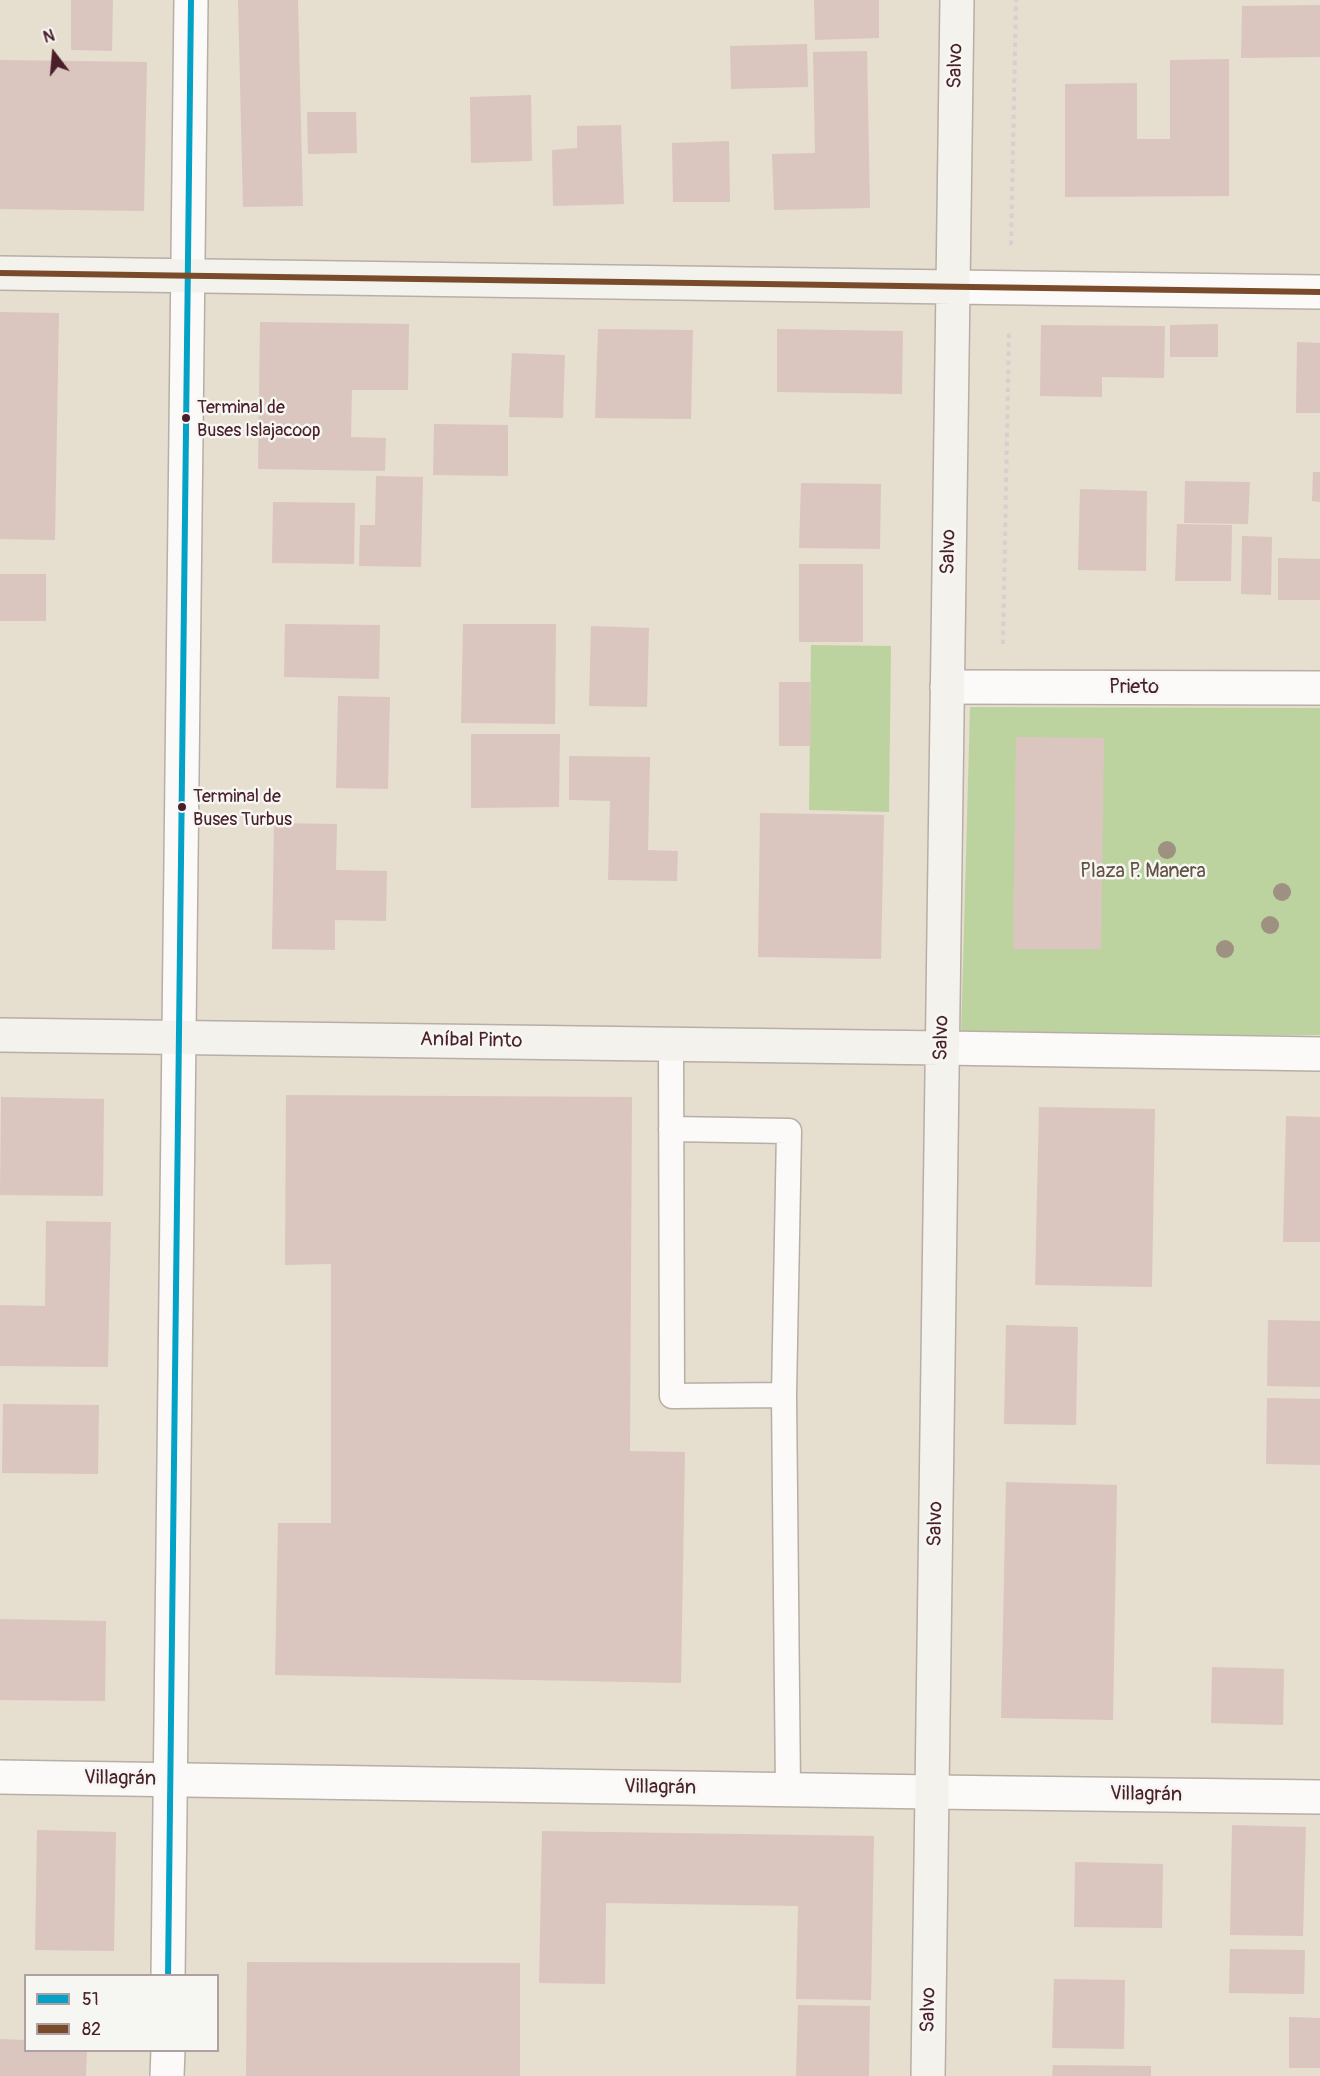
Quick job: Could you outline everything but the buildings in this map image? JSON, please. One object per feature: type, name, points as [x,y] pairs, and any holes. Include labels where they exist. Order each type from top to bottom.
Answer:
[{"type":"main road","name":"Salvo","points":[[928,2076],[957,0]]},
{"type":"main road","points":[[0,273],[953,287]]},
{"type":"main road","name":"Aníbal Pinto","points":[[0,1035],[942,1048]]},
{"type":"street","points":[[168,1974],[191,0]]},
{"type":"street","points":[[953,287],[1320,292]]},
{"type":"street","name":"Prieto","points":[[947,687],[1320,688]]},
{"type":"street","points":[[942,1048],[1320,1054]]},
{"type":"street","name":"Villagrán","points":[[0,1777],[1320,1797]]},
{"type":"street","points":[[167,2076],[168,2052]]},
{"type":"lane","points":[[670,1044],[672,1396],[784,1395]]},
{"type":"lane","points":[[671,1129],[789,1131],[784,1395],[788,1790]]},
{"type":"path","points":[[1002,687],[1016,0]]},
{"type":"green space","points":[[811,645],[891,646],[889,812],[809,810]]},
{"type":"green space","name":"Plaza P. Manera","points":[[970,707],[1320,708],[1320,1035],[961,1037]]},
{"type":"transit line","name":"51","points":[[168,1974],[191,0]]},
{"type":"transit line","name":"82","points":[[0,273],[1320,292]]},
{"type":"place","name":"Terminal de Buses Islajacoop","points":[[186,418]]},
{"type":"place","name":"Terminal de Buses Turbus","points":[[182,807]]}]
